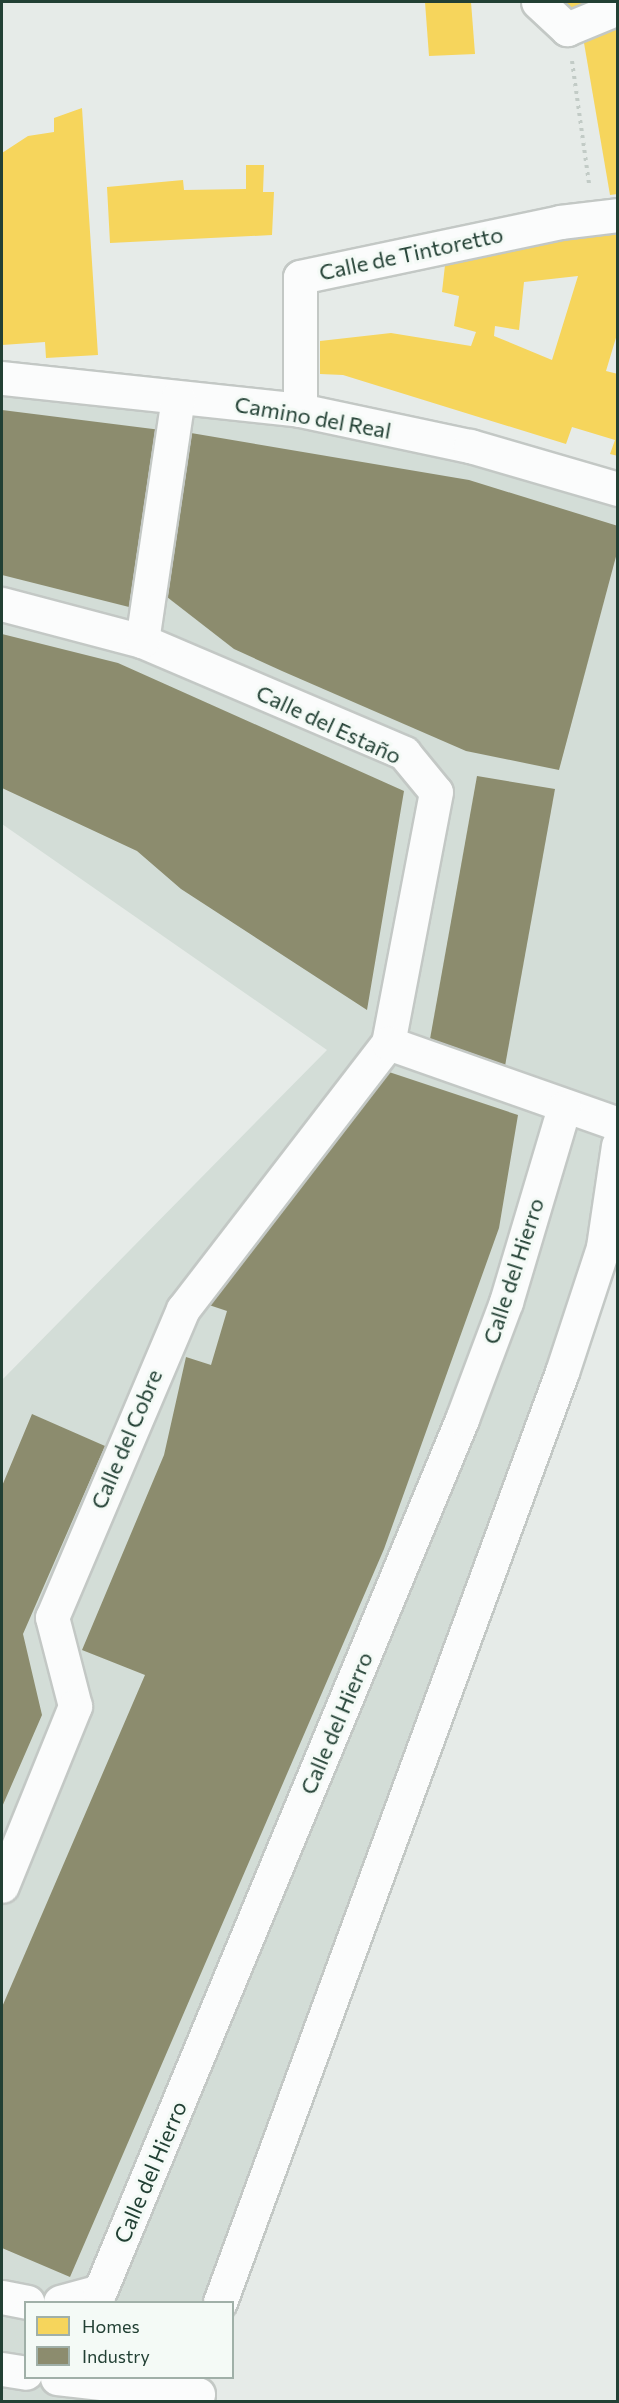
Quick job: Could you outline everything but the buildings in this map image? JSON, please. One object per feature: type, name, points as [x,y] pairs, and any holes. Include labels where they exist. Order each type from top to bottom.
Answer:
[{"type":"street","points":[[538,2],[567,29],[618,8]]},
{"type":"street","name":"Calle de Tintoretto","points":[[300,410],[300,277],[606,216]]},
{"type":"street","name":"Camino del Real","points":[[2,378],[300,410],[470,446],[618,489]]},
{"type":"street","points":[[142,641],[178,398]]},
{"type":"street","name":"Calle del Estaño","points":[[2,604],[142,641],[404,753],[436,792],[388,1042]]},
{"type":"street","points":[[388,1042],[564,1107],[618,1124]]},
{"type":"street","name":"Calle del Cobre","points":[[2,1886],[75,1706],[52,1617],[183,1309],[388,1042]]},
{"type":"street","name":"Calle del Hierro","points":[[64,2301],[100,2292],[462,1419],[506,1302],[564,1107]]},
{"type":"street","points":[[220,2301],[562,1371],[603,1247],[618,1145]]},
{"type":"street","points":[[2,2297],[24,2301]]},
{"type":"street","points":[[2,2369],[24,2373]]},
{"type":"street","points":[[68,2379],[200,2391]]},
{"type":"path","points":[[567,29],[606,216]]},
{"type":"shaded area","points":[[2,378],[178,398],[617,489],[618,1145],[603,1247],[220,2301],[24,2301],[24,2379],[202,2379],[198,2394],[109,2385],[92,2401],[2,2401],[2,1380],[327,1050],[2,824]]}]
